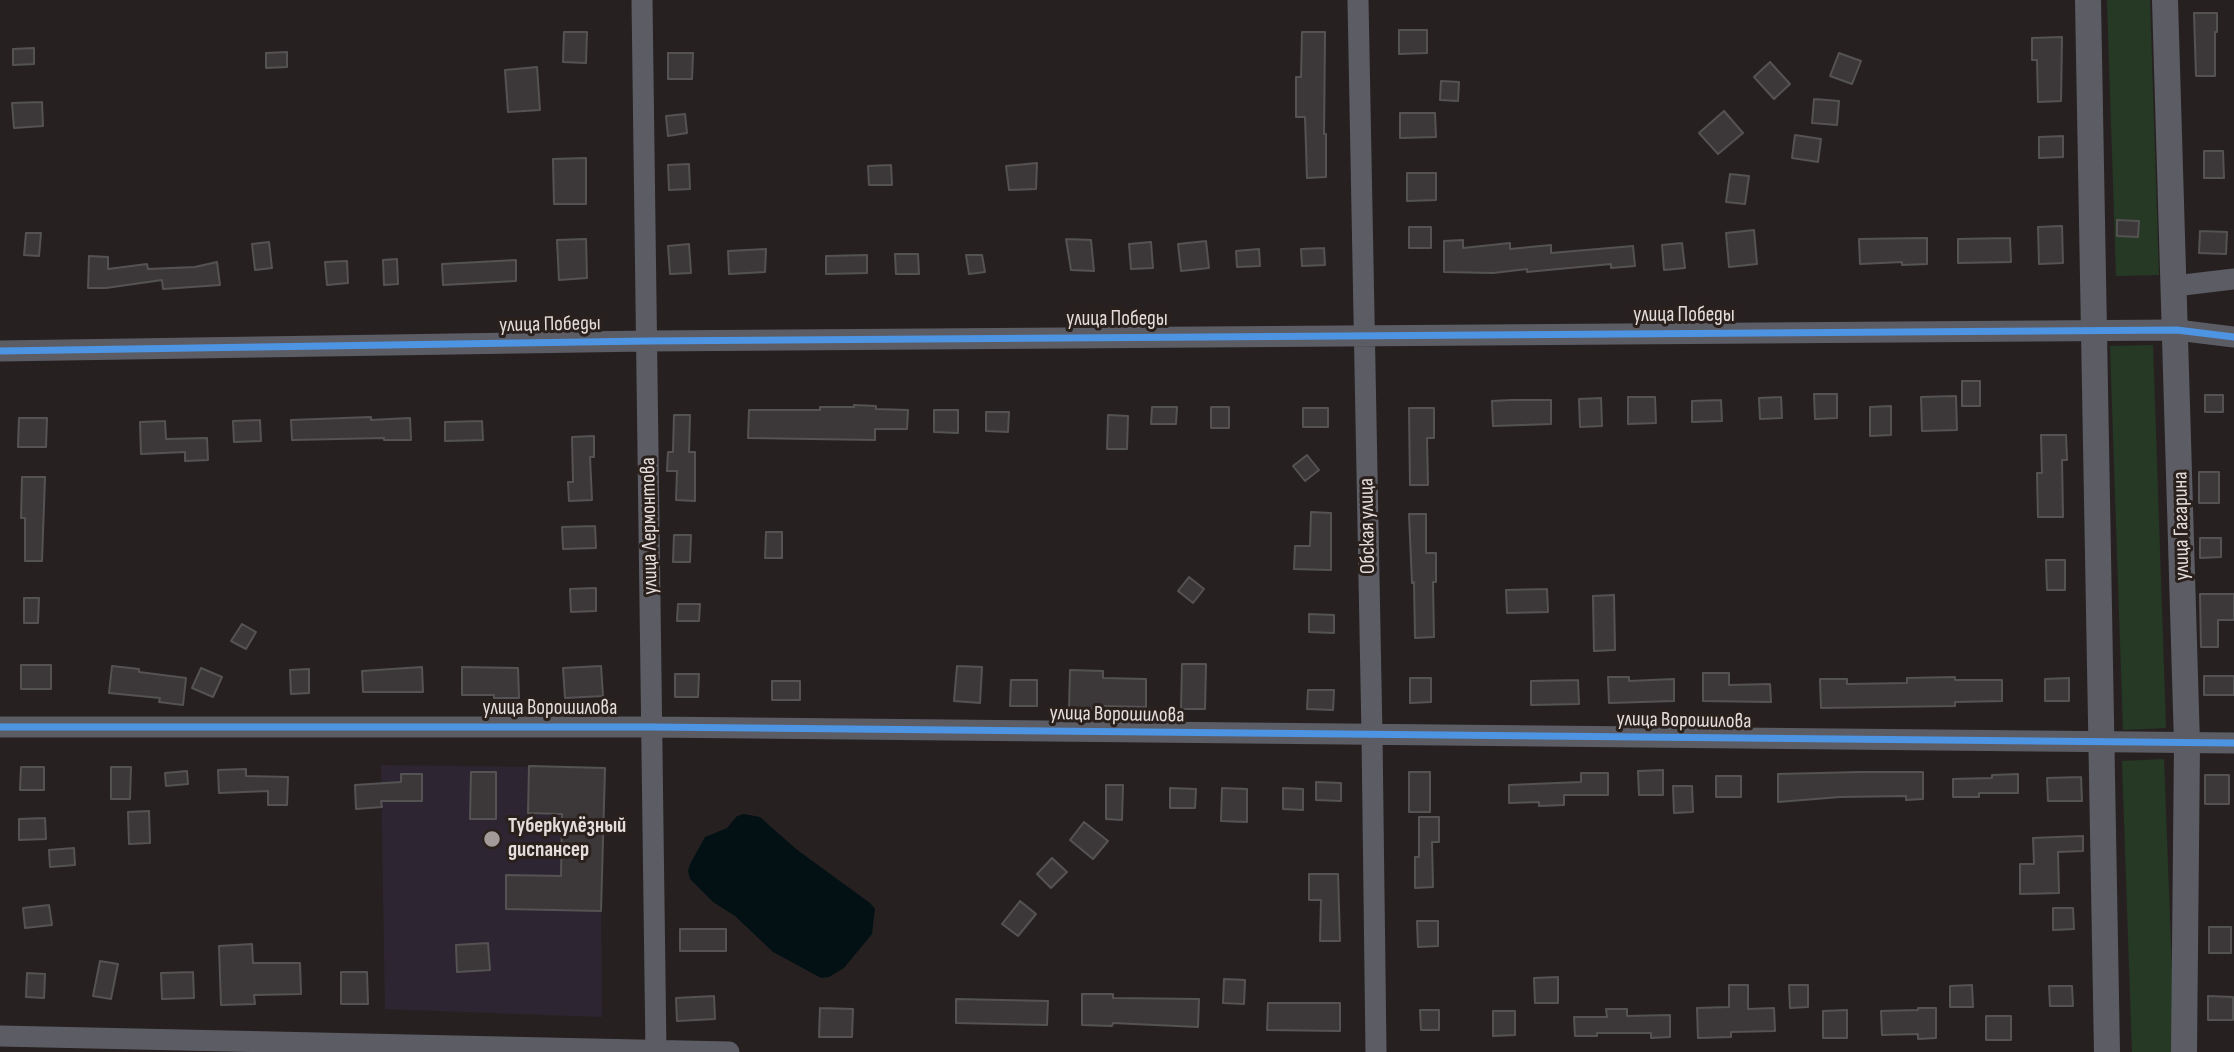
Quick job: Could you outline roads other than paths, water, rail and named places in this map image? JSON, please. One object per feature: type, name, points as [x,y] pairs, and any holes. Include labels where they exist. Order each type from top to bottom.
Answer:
[{"type":"street","name":"улица Лермонтова","points":[[642,0],[656,1051]]},
{"type":"street","name":"Обская улица","points":[[1358,0],[1373,735],[1376,1052]]},
{"type":"street","points":[[2088,0],[2107,1052]]},
{"type":"street","name":"улица Гагарина","points":[[2165,0],[2177,330],[2187,744],[2184,1052]]},
{"type":"street","points":[[2175,286],[2234,279]]},
{"type":"street","name":"улица Победы","points":[[0,351],[647,341],[2095,330],[2177,330],[2234,337]]},
{"type":"street","name":"улица Ворошилова","points":[[0,727],[653,727],[2234,743]]},
{"type":"street","points":[[0,1036],[729,1052]]},
{"type":"place","name":"Туберкулёзный диспансер","points":[[492,839]]}]
